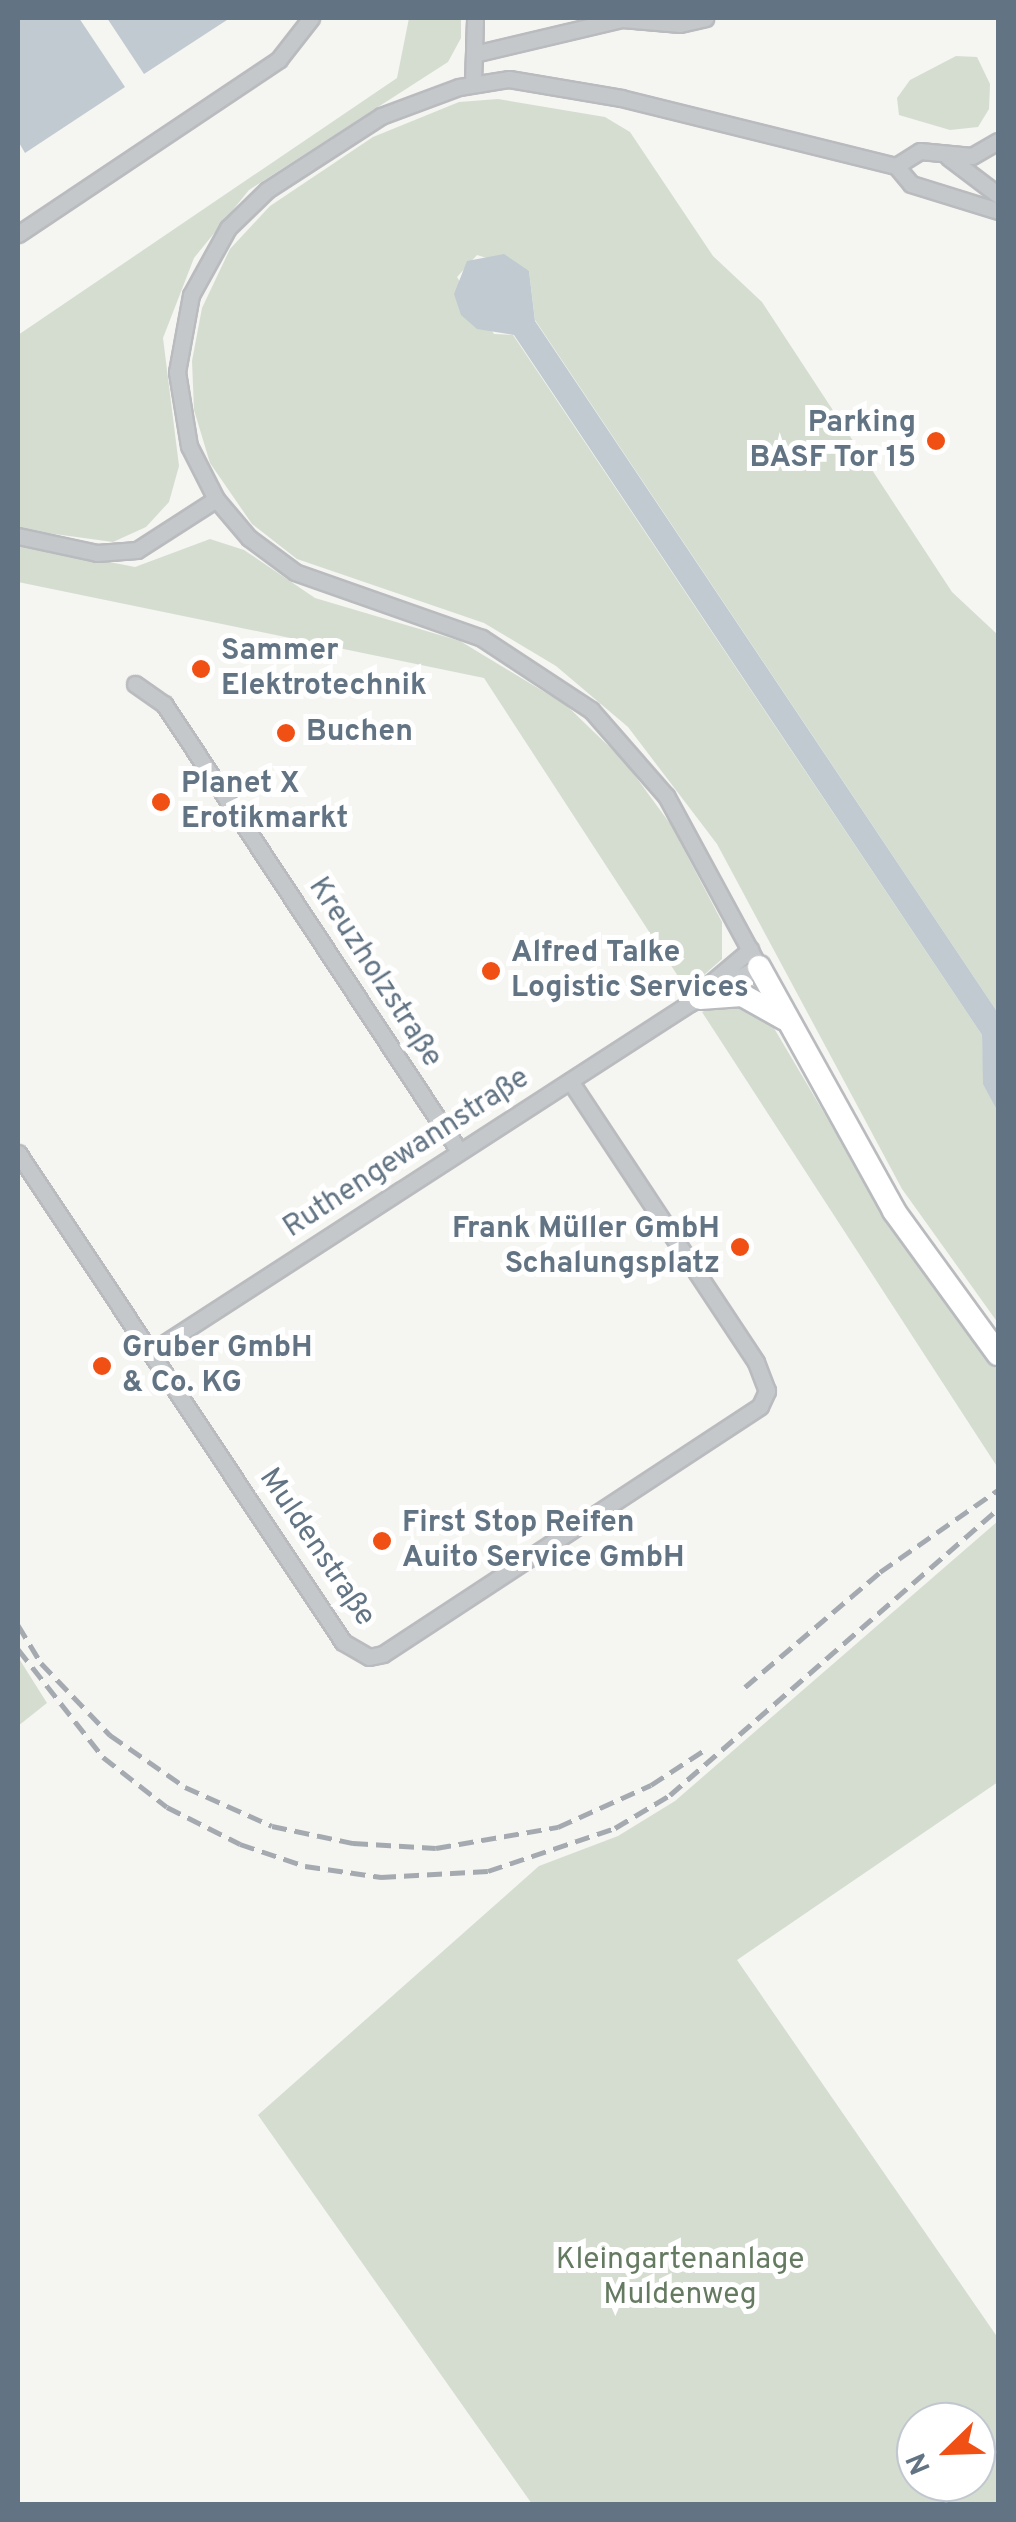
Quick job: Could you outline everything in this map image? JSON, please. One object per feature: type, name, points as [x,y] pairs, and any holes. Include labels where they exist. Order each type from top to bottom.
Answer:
[{"type":"highway","points":[[755,959],[894,1211],[998,1354]]},
{"type":"highway","points":[[695,1000],[742,995],[786,1020]]},
{"type":"street","points":[[18,234],[279,59],[310,18]]},
{"type":"street","points":[[473,83],[475,18]]},
{"type":"street","points":[[474,54],[622,19],[680,24],[705,18]]},
{"type":"street","points":[[755,959],[666,796],[591,710],[482,638],[295,572],[249,538],[216,499],[182,419],[179,344],[214,248],[256,200],[381,116],[473,83],[528,81],[621,98],[896,166],[911,184],[998,210]]},
{"type":"street","points":[[896,166],[920,151],[948,157],[972,156],[998,142]]},
{"type":"street","points":[[948,157],[998,194]]},
{"type":"street","points":[[18,536],[97,552],[137,550],[216,499]]},
{"type":"street","name":"Kreuzholzstraße","points":[[135,684],[164,704],[459,1152]]},
{"type":"street","name":"Ruthengewannstraße","points":[[154,1350],[755,959]]},
{"type":"street","name":"Muldenstraße","points":[[18,1153],[128,1323],[154,1350],[344,1642],[356,1655],[383,1654],[760,1406],[767,1391],[756,1362],[570,1081]]},
{"type":"green space","points":[[409,18],[461,18],[461,38],[448,62],[249,190],[194,258],[163,338],[179,466],[169,502],[146,527],[113,542],[18,529],[18,335],[397,78]]},
{"type":"green space","points":[[956,56],[977,57],[990,84],[989,109],[978,127],[950,130],[899,115],[897,98],[910,80]]},
{"type":"green space","points":[[498,99],[605,117],[630,132],[713,256],[762,302],[952,592],[998,635],[998,1013],[535,320],[529,271],[477,255],[457,277],[494,334],[513,335],[982,1035],[984,1084],[998,1112],[998,1323],[902,1189],[717,844],[628,727],[556,666],[484,623],[297,559],[252,524],[210,463],[194,410],[192,361],[202,308],[230,249],[270,206],[373,137],[459,102]]},
{"type":"green space","points":[[210,539],[244,550],[315,598],[460,641],[566,705],[625,762],[671,825],[722,922],[722,959],[687,990],[484,678],[18,582],[18,544],[135,567]]},
{"type":"green space","points":[[731,999],[768,1018],[889,1223],[998,1371],[998,1468],[702,1012]]},
{"type":"green space","name":"Kleingartenanlage Muldenweg","points":[[998,1521],[998,1782],[737,1960],[998,2338],[998,2504],[532,2504],[258,2115],[539,1866],[618,1836],[675,1801]]},
{"type":"green space","points":[[18,1657],[47,1703],[18,1726]]},
{"type":"shaded area","points":[[18,18],[79,18],[125,87],[25,153],[18,141]]},
{"type":"shaded area","points":[[107,18],[230,18],[144,74]]},
{"type":"shaded area","points":[[504,254],[529,271],[535,321],[998,1013],[998,1112],[983,1084],[982,1035],[514,335],[477,329],[461,315],[454,294],[467,261]]},
{"type":"railway","points":[[745,1687],[880,1572],[998,1490]]},
{"type":"railway","points":[[18,1649],[103,1757],[167,1807],[240,1844],[305,1866],[381,1877],[488,1871],[615,1828],[670,1795],[998,1509]]},
{"type":"railway","points":[[18,1625],[41,1663],[110,1735],[185,1787],[272,1826],[353,1843],[436,1848],[558,1827],[651,1785],[706,1749]]},
{"type":"place","name":"Parking BASF Tor 15","points":[[936,441]]},
{"type":"place","name":"Sammer Elektrotechnik","points":[[201,669]]},
{"type":"place","name":"Buchen","points":[[286,733]]},
{"type":"place","name":"Planet X Erotikmarkt","points":[[161,802]]},
{"type":"place","name":"Alfred Talke Logistic Services","points":[[491,971]]},
{"type":"place","name":"Frank Müller GmbH Schalungsplatz","points":[[740,1247]]},
{"type":"place","name":"Gruber GmbH & Co. KG","points":[[102,1366]]},
{"type":"place","name":"First Stop Reifen Auito Service GmbH","points":[[382,1541]]}]
